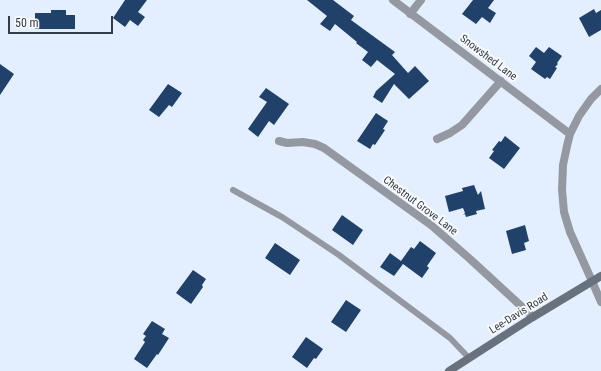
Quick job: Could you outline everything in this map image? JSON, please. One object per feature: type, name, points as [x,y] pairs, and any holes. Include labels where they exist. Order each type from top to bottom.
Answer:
[{"type":"main road","name":"Lee-Davis Road","points":[[450,371],[533,317],[601,276]]},
{"type":"street","name":"Snowshed Lane","points":[[393,0],[570,134]]},
{"type":"street","points":[[410,14],[421,0]]},
{"type":"street","points":[[437,138],[450,133],[462,125],[501,81]]},
{"type":"street","points":[[601,89],[579,116],[570,134],[566,146],[563,165],[562,190],[564,212],[570,232],[601,302]]},
{"type":"street","name":"Chestnut Grove Lane","points":[[279,141],[287,143],[303,142],[315,144],[324,148],[431,226],[470,259],[533,317]]},
{"type":"lane","points":[[233,190],[282,217],[339,255],[450,338],[469,358]]},
{"type":"building","points":[[125,0],[147,0],[138,12],[145,17],[138,26],[130,20],[125,27],[113,18]]},
{"type":"building","points":[[307,0],[333,0],[354,16],[351,20],[395,52],[392,55],[408,73],[415,66],[429,81],[409,99],[394,84],[382,103],[373,97],[376,91],[395,74],[377,60],[371,67],[362,60],[368,52],[335,24],[330,31],[320,24],[327,16]]},
{"type":"building","points":[[473,0],[494,0],[488,8],[496,13],[490,23],[482,17],[476,24],[462,14]]},
{"type":"building","points":[[594,9],[596,13],[601,10],[601,30],[589,37],[579,18]]},
{"type":"building","points":[[51,10],[66,10],[66,15],[75,15],[75,29],[35,29],[35,13],[51,13]]},
{"type":"building","points":[[536,47],[544,53],[549,47],[562,56],[550,79],[547,77],[545,79],[531,69],[536,62],[529,56]]},
{"type":"building","points":[[0,64],[14,74],[0,95]]},
{"type":"building","points":[[168,84],[182,93],[172,107],[169,105],[159,117],[149,110]]},
{"type":"building","points":[[266,88],[289,104],[274,125],[269,121],[258,137],[248,129],[267,102],[259,97]]},
{"type":"building","points":[[376,113],[388,121],[383,129],[385,130],[375,145],[373,144],[370,149],[357,141]]},
{"type":"building","points":[[505,136],[520,148],[504,169],[489,158],[494,151],[492,150]]},
{"type":"building","points":[[474,185],[478,195],[481,191],[485,209],[476,211],[477,214],[466,217],[465,214],[463,215],[465,213],[463,208],[449,212],[445,196],[463,191],[462,188]]},
{"type":"building","points":[[342,215],[363,230],[353,245],[332,230]]},
{"type":"building","points":[[525,225],[529,241],[524,243],[526,250],[512,254],[506,231]]},
{"type":"building","points":[[420,241],[436,253],[427,266],[429,268],[422,278],[403,264],[394,276],[380,267],[390,253],[401,261],[411,247],[414,249]]},
{"type":"building","points":[[275,243],[300,260],[290,275],[265,258]]},
{"type":"building","points":[[193,270],[206,279],[202,285],[203,287],[191,304],[176,293]]},
{"type":"building","points":[[346,300],[361,310],[346,332],[331,322]]},
{"type":"building","points":[[152,321],[165,329],[162,334],[169,338],[147,368],[134,359],[145,342],[143,340],[146,336],[143,334]]},
{"type":"building","points":[[306,337],[323,349],[307,368],[292,357]]}]
